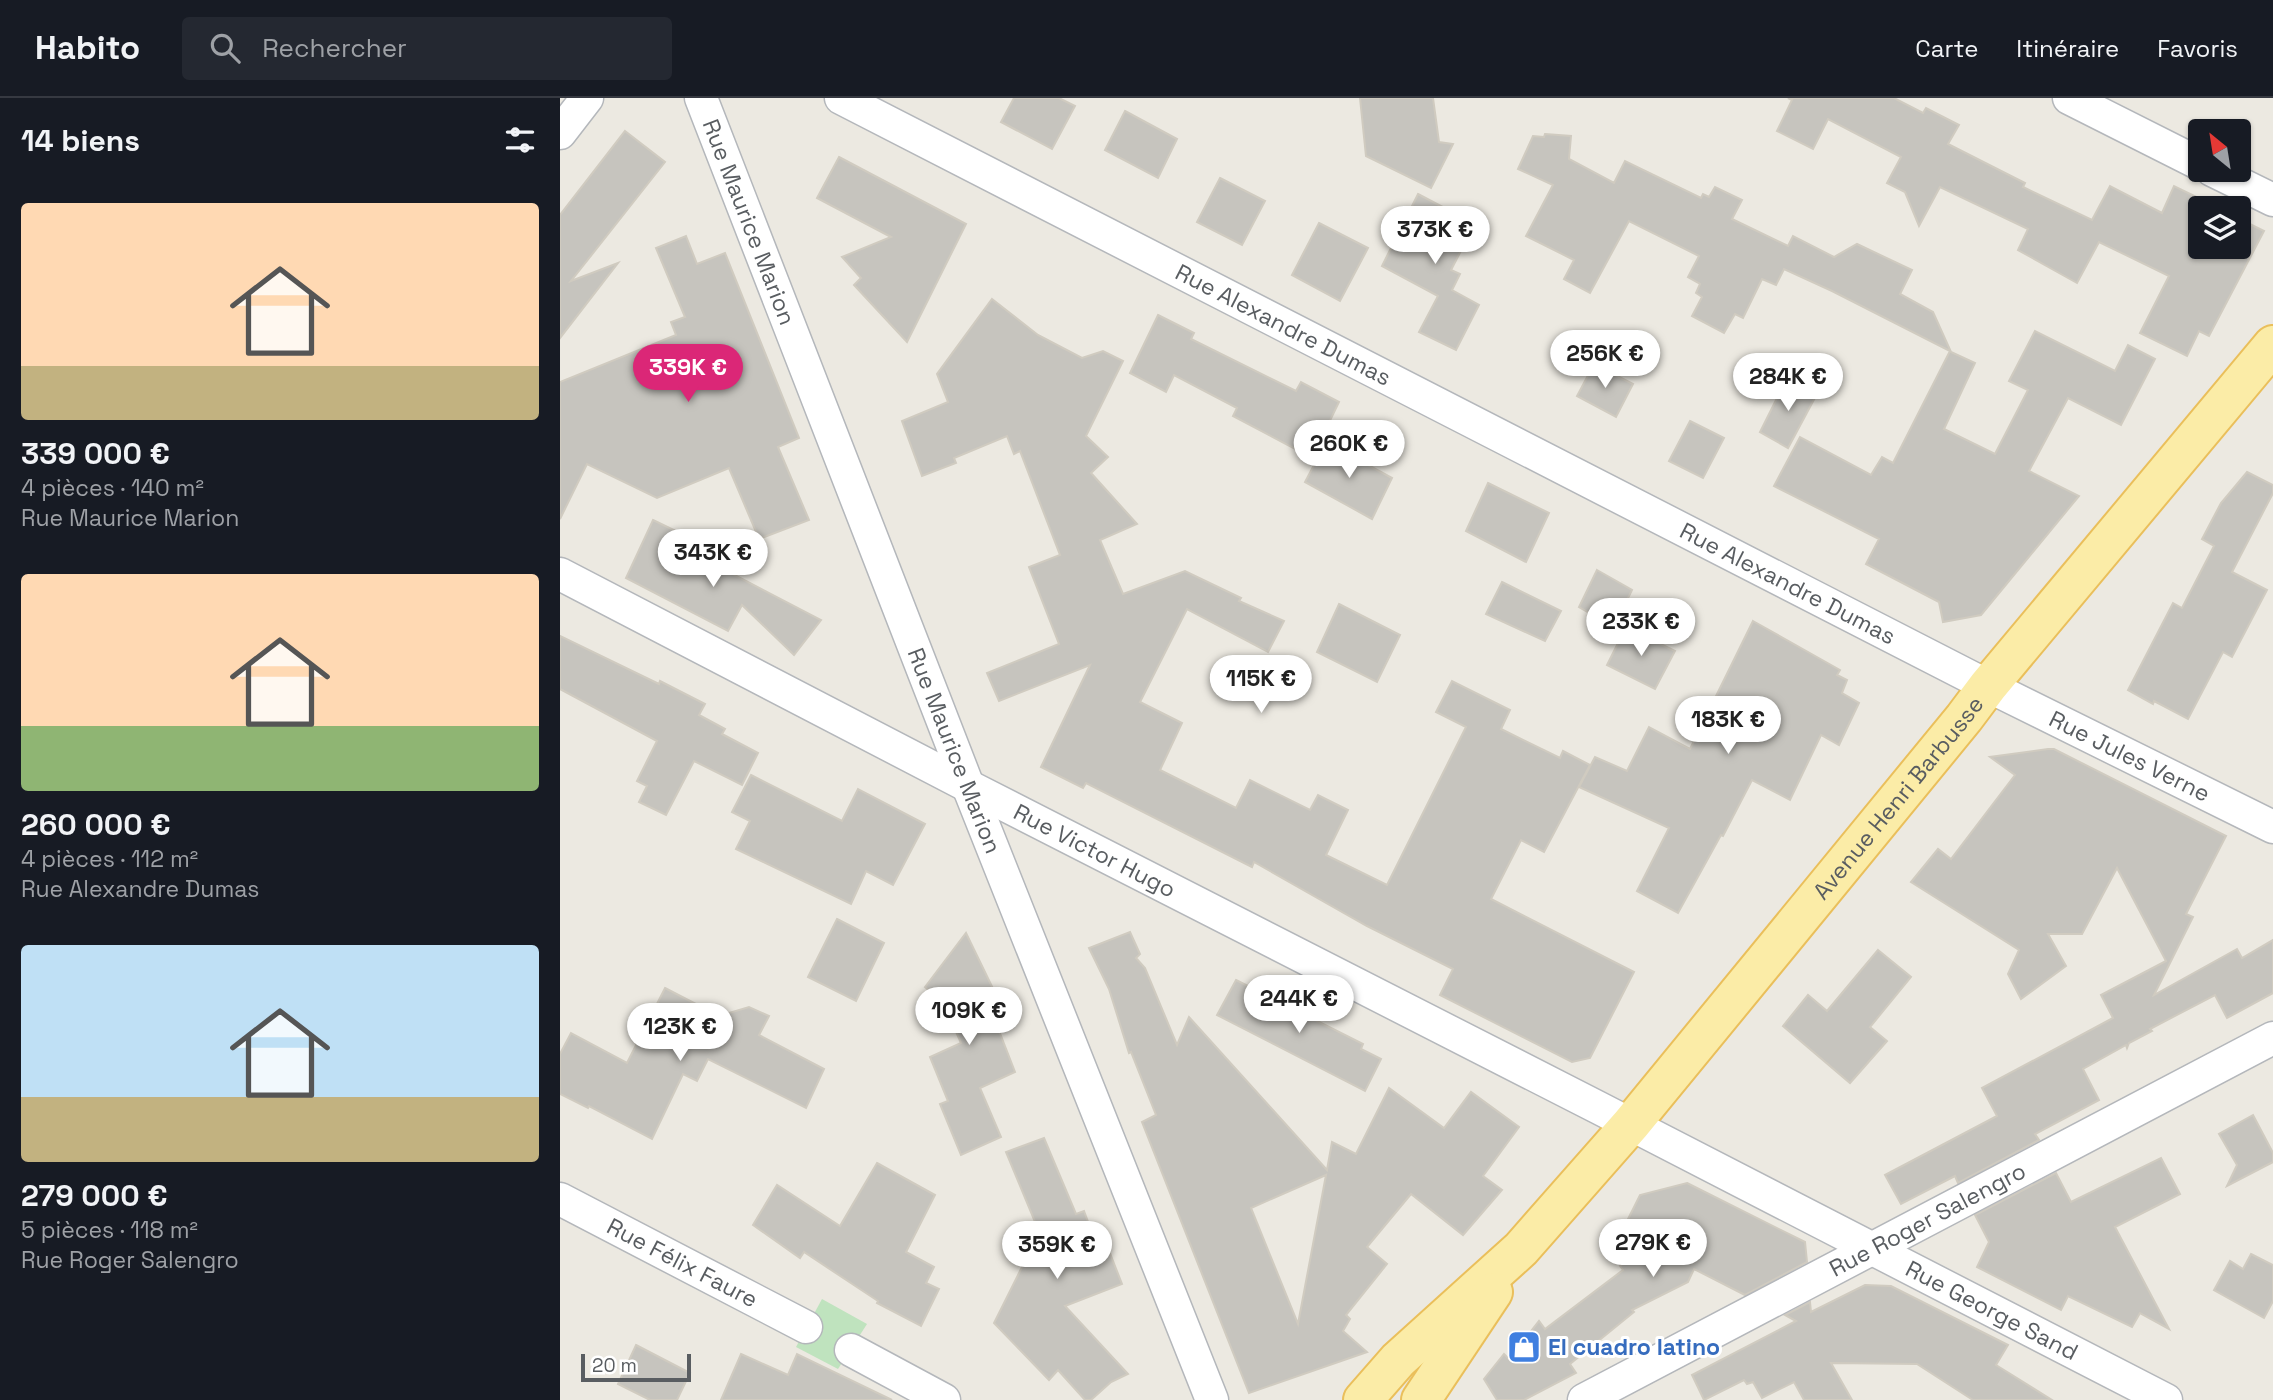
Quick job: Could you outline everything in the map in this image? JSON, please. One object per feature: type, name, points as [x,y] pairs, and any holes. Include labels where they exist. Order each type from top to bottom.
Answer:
[{"type":"main road","name":"Avenue Henri Barbusse","points":[[1363,1400],[1398,1360],[1521,1249],[1631,1124],[1988,687],[2273,345]]},
{"type":"main road","name":"Avenue Henri Barbusse","points":[[1422,1400],[1521,1249]]},
{"type":"street","points":[[560,133],[587,98]]},
{"type":"street","name":"Rue Maurice Marion","points":[[701,98],[968,786],[1212,1400]]},
{"type":"street","name":"Rue Alexandre Dumas","points":[[841,98],[1988,687]]},
{"type":"street","points":[[2069,98],[2188,157]]},
{"type":"street","points":[[2236,182],[2273,200]]},
{"type":"street","name":"Rue Victor Hugo","points":[[560,574],[968,786],[1631,1124]]},
{"type":"street","name":"Rue Jules Verne","points":[[1988,687],[2273,827]]},
{"type":"street","name":"Rue Roger Salengro","points":[[1584,1400],[2273,1038]]},
{"type":"street","name":"Rue George Sand","points":[[1631,1124],[2166,1400]]},
{"type":"street","name":"Rue Félix Faure","points":[[560,1199],[806,1327]]},
{"type":"street","points":[[851,1350],[944,1400]]},
{"type":"green space","points":[[822,1299],[867,1324],[838,1369],[796,1347]]},
{"type":"building","points":[[1014,98],[1059,98],[1075,106],[1052,149],[1001,122]]},
{"type":"building","points":[[1360,98],[1433,98],[1439,142],[1453,144],[1431,188],[1366,156]]},
{"type":"building","points":[[1788,98],[1894,98],[1923,113],[1926,108],[1959,125],[1948,144],[2025,183],[2023,187],[2092,220],[2110,186],[2162,213],[2174,186],[2194,196],[2188,196],[2188,259],[2249,259],[2209,336],[2199,331],[2187,356],[2140,333],[2169,276],[2099,242],[2077,283],[2018,250],[2028,229],[1940,187],[1919,226],[1905,192],[1887,183],[1901,157],[1828,119],[1813,149],[1777,131],[1792,100]]},
{"type":"building","points":[[1125,111],[1177,139],[1158,178],[1105,150]]},
{"type":"building","points":[[625,131],[665,162],[571,281],[618,263],[560,338],[560,215]]},
{"type":"building","points":[[1545,134],[1571,136],[1569,159],[1614,183],[1625,161],[1701,198],[1703,194],[1709,197],[1715,187],[1742,200],[1732,219],[1788,246],[1793,236],[1834,257],[1857,244],[1912,270],[1900,294],[1933,312],[1951,352],[1975,363],[1944,429],[1995,454],[2028,390],[2009,381],[2035,331],[2115,371],[2128,345],[2155,359],[2121,425],[2068,398],[2029,471],[2079,496],[1981,615],[1943,622],[1939,602],[1866,564],[1879,539],[1774,486],[1800,437],[1871,475],[1882,457],[1893,463],[1950,351],[1784,269],[1776,285],[1762,279],[1743,318],[1735,314],[1724,333],[1692,316],[1702,297],[1696,293],[1700,284],[1688,277],[1699,256],[1629,221],[1590,293],[1564,279],[1574,260],[1526,236],[1553,185],[1518,169],[1533,136],[1544,137]]},
{"type":"building","points":[[839,157],[966,224],[907,342],[854,285],[861,278],[842,257],[891,237],[817,198]]},
{"type":"building","points":[[1220,178],[1265,201],[1242,245],[1197,222]]},
{"type":"building","points":[[1418,194],[1475,224],[1451,270],[1460,274],[1452,290],[1479,305],[1456,350],[1419,332],[1438,296],[1382,266]]},
{"type":"building","points":[[1319,223],[1368,248],[1340,301],[1292,275]]},
{"type":"building","points":[[2251,224],[2264,231],[2251,256]]},
{"type":"building","points":[[686,236],[697,264],[725,253],[799,438],[778,447],[809,520],[759,539],[729,468],[657,498],[587,464],[560,519],[560,382],[676,335],[671,322],[685,317],[656,248]]},
{"type":"building","points":[[992,299],[1038,335],[1082,358],[1103,351],[1123,361],[1086,436],[1108,457],[1091,473],[1137,524],[1100,540],[1123,594],[1185,571],[1241,598],[1239,601],[1284,621],[1268,652],[1187,609],[1140,702],[1182,723],[1160,770],[1236,808],[1250,780],[1310,810],[1318,795],[1348,810],[1326,855],[1387,885],[1466,727],[1436,712],[1452,681],[1510,710],[1501,729],[1560,758],[1563,751],[1590,765],[1544,852],[1521,840],[1491,899],[1634,972],[1590,1058],[1572,1062],[1440,995],[1453,969],[1367,926],[1254,862],[1252,867],[1086,783],[1083,788],[1041,767],[1090,665],[999,701],[987,673],[1059,644],[1029,567],[1060,555],[1020,451],[1014,454],[1007,436],[954,458],[956,463],[922,476],[902,421],[948,402],[937,374]]},
{"type":"building","points":[[1158,315],[1194,333],[1191,339],[1296,391],[1301,382],[1339,402],[1312,458],[1233,416],[1237,408],[1174,375],[1166,392],[1130,373]]},
{"type":"building","points":[[1594,364],[1633,384],[1616,417],[1577,396]]},
{"type":"building","points":[[1787,378],[1817,394],[1788,448],[1760,432]]},
{"type":"building","points":[[1690,421],[1724,438],[1703,478],[1669,461]]},
{"type":"building","points":[[1326,442],[1392,478],[1372,519],[1305,482]]},
{"type":"building","points":[[2247,472],[2273,485],[2273,493],[2232,572],[2267,590],[2232,657],[2223,652],[2188,719],[2128,690],[2173,603],[2182,608],[2214,546],[2202,539],[2221,503]]},
{"type":"building","points":[[1488,483],[1549,513],[1526,562],[1466,531]]},
{"type":"building","points":[[653,520],[680,533],[676,542],[821,620],[794,655],[742,605],[728,631],[626,578]]},
{"type":"building","points":[[1597,570],[1632,590],[1614,627],[1579,607]]},
{"type":"building","points":[[1502,582],[1561,611],[1545,641],[1486,614]]},
{"type":"building","points":[[1339,604],[1400,635],[1377,682],[1317,652]]},
{"type":"building","points":[[1753,621],[1840,670],[1837,675],[1847,680],[1842,693],[1859,703],[1839,745],[1821,735],[1790,800],[1752,780],[1678,913],[1637,891],[1669,828],[1579,787],[1595,757],[1627,771],[1649,727],[1690,749]]},
{"type":"building","points":[[1626,627],[1675,651],[1655,689],[1607,665]]},
{"type":"building","points":[[560,636],[705,704],[699,715],[725,729],[722,734],[758,753],[742,785],[694,761],[666,815],[639,802],[647,786],[637,781],[657,741],[560,689]]},
{"type":"building","points":[[2054,749],[2226,836],[2186,914],[2193,917],[2154,995],[2237,949],[2242,958],[2273,940],[2273,993],[2227,1018],[2215,995],[2150,1029],[2152,1031],[2129,1043],[2127,1048],[2126,1045],[2083,1069],[2099,1100],[2035,1134],[2039,1140],[1958,1183],[1955,1176],[1901,1204],[1885,1175],[1997,1116],[1982,1088],[2113,1018],[2101,995],[2166,961],[2117,868],[2082,934],[2048,934],[2066,966],[2021,999],[2008,974],[2019,950],[1911,882],[1938,849],[1951,859],[2015,775],[1990,757]]},
{"type":"building","points":[[751,775],[842,821],[858,789],[925,824],[893,885],[866,871],[851,904],[736,849],[750,821],[732,812]]},
{"type":"building","points":[[837,919],[884,943],[856,1001],[808,977]]},
{"type":"building","points":[[1130,932],[1140,954],[1136,958],[1145,968],[1177,1045],[1189,1017],[1327,1170],[1332,1142],[1356,1154],[1389,1088],[1444,1128],[1471,1092],[1519,1127],[1483,1176],[1502,1190],[1463,1235],[1411,1194],[1367,1247],[1387,1264],[1346,1315],[1350,1319],[1343,1331],[1367,1352],[1249,1393],[1142,1122],[1156,1115],[1131,1052],[1129,1053],[1109,989],[1089,948]],"holes":[[[1326,1175],[1298,1324],[1251,1208]]]},
{"type":"building","points":[[966,933],[999,1001],[989,1005],[1015,1072],[980,1088],[1001,1137],[961,1155],[940,1104],[948,1101],[930,1057],[961,1043],[943,1002],[925,987]]},
{"type":"building","points":[[1878,950],[1911,977],[1870,1027],[1887,1041],[1850,1083],[1783,1026],[1808,995],[1827,1011]]},
{"type":"building","points":[[1236,980],[1363,1044],[1361,1049],[1381,1059],[1365,1091],[1217,1015]]},
{"type":"building","points":[[665,988],[719,1016],[749,1007],[769,1016],[759,1035],[824,1069],[806,1108],[708,1059],[697,1081],[683,1074],[652,1139],[560,1094],[560,1054],[571,1033],[627,1063]]},
{"type":"building","points":[[2253,1115],[2273,1153],[2273,1162],[2227,1186],[2237,1165],[2219,1134]]},
{"type":"building","points":[[1044,1138],[1076,1214],[1084,1211],[1097,1246],[1106,1243],[1122,1284],[1065,1306],[1128,1374],[1111,1382],[1091,1400],[1085,1400],[1058,1370],[1049,1380],[994,1323],[1028,1255],[1020,1236],[1038,1229],[1006,1152]]},
{"type":"building","points":[[2161,1158],[2180,1194],[2115,1227],[2169,1329],[2140,1313],[2132,1327],[2068,1296],[2061,1310],[1977,1267],[1989,1242],[1975,1215],[2056,1173],[2071,1202]]},
{"type":"building","points":[[877,1163],[935,1195],[906,1252],[934,1267],[926,1283],[939,1289],[921,1326],[877,1303],[878,1301],[804,1252],[800,1258],[753,1225],[777,1185],[840,1226]]},
{"type":"building","points":[[1687,1183],[1805,1242],[1807,1262],[1745,1295],[1694,1269],[1688,1282],[1632,1310],[1634,1312],[1570,1364],[1576,1373],[1524,1400],[1497,1400],[1484,1379],[1504,1354],[1509,1359],[1539,1321],[1545,1329],[1623,1270],[1620,1266],[1646,1243],[1622,1231],[1640,1195]]},
{"type":"building","points":[[2251,1254],[2273,1265],[2273,1301],[2264,1318],[2214,1290],[2230,1261],[2243,1269]]},
{"type":"building","points":[[1865,1285],[1891,1286],[2008,1345],[1996,1365],[2052,1400],[1973,1400],[1917,1364],[1831,1363],[1852,1400],[1804,1400],[1794,1382],[1762,1398],[1753,1382],[1747,1384],[1744,1380],[1704,1400],[1692,1375],[1796,1321],[1785,1315],[1810,1302],[1811,1312]]},
{"type":"building","points":[[636,1345],[690,1373],[677,1400],[650,1400],[618,1384]]},
{"type":"building","points":[[741,1354],[788,1375],[797,1354],[892,1400],[721,1400]]},
{"type":"place","name":"El cuadro latino","points":[[1524,1347]]}]
